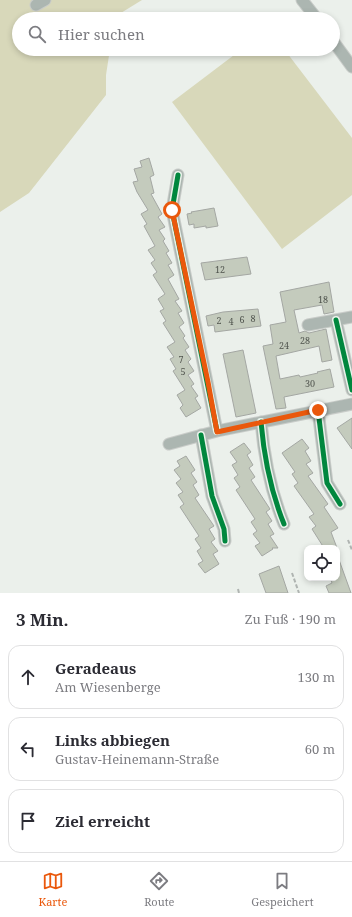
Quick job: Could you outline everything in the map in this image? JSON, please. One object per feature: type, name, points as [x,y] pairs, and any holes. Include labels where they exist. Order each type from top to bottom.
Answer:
[{"type":"street","points":[[302,0],[311,12]]},
{"type":"street","points":[[340,51],[352,67]]},
{"type":"street","points":[[178,175],[172,210],[217,432]]},
{"type":"street","points":[[308,325],[352,317]]},
{"type":"street","points":[[336,320],[352,390]]},
{"type":"street","points":[[169,444],[201,435],[352,404]]},
{"type":"street","points":[[318,410],[327,483],[340,504]]},
{"type":"street","points":[[261,422],[263,446],[268,471],[284,524]]},
{"type":"street","points":[[201,435],[212,496],[224,529],[226,541]]},
{"type":"path","points":[[348,540],[352,550]]},
{"type":"path","points":[[292,573],[299,593]]},
{"type":"path","points":[[238,589],[239,593]]},
{"type":"green space","points":[[0,0],[142,0],[122,12],[12,12],[12,56],[109,56],[106,75],[106,95],[29,193],[0,212]]},
{"type":"green space","points":[[233,56],[289,56],[352,138],[352,195],[282,249],[172,102]]},
{"type":"building","points":[[149,158],[154,175],[150,177],[154,193],[151,194],[162,214],[158,217],[165,227],[159,230],[165,239],[163,241],[169,251],[166,253],[172,263],[168,265],[174,275],[168,279],[179,299],[175,301],[182,311],[178,313],[184,323],[179,327],[185,336],[183,338],[189,347],[185,350],[191,359],[188,362],[194,371],[188,375],[194,384],[191,386],[198,396],[195,398],[201,408],[186,417],[180,408],[183,405],[177,395],[185,390],[173,371],[176,369],[170,359],[174,357],[167,347],[175,342],[163,323],[166,321],[160,311],[164,309],[158,299],[165,294],[153,275],[157,272],[151,263],[155,260],[148,250],[155,246],[144,226],[147,224],[141,214],[148,210],[133,182],[138,181],[134,169],[142,167],[140,161]]},
{"type":"building","points":[[214,208],[218,226],[194,228],[194,224],[189,225],[187,214]]},
{"type":"building","points":[[247,257],[251,274],[205,280],[201,263]]},
{"type":"building","points":[[329,282],[334,312],[324,314],[322,305],[294,310],[299,333],[305,331],[309,333],[326,329],[332,360],[322,362],[319,346],[276,356],[280,379],[299,375],[300,377],[330,369],[334,387],[284,397],[286,408],[276,409],[263,346],[273,344],[270,325],[286,322],[280,292]]},
{"type":"building","points":[[258,309],[261,326],[215,332],[214,325],[208,326],[206,316],[223,312]]},
{"type":"building","points":[[243,350],[256,413],[236,417],[223,354]]},
{"type":"building","points":[[352,418],[352,449],[337,428]]},
{"type":"building","points":[[302,439],[309,448],[305,451],[311,461],[306,464],[313,473],[308,476],[328,504],[324,507],[338,528],[331,532],[336,545],[322,545],[312,529],[316,526],[309,517],[314,514],[294,486],[298,483],[292,474],[295,472],[282,453]]},
{"type":"building","points":[[244,443],[251,452],[247,455],[253,465],[249,468],[255,477],[251,480],[270,509],[266,512],[272,521],[268,524],[274,534],[270,536],[278,548],[272,548],[273,549],[262,556],[255,546],[260,543],[253,534],[257,531],[251,522],[255,519],[236,490],[240,487],[234,478],[238,475],[232,465],[237,462],[230,452]]},
{"type":"building","points":[[186,456],[195,470],[191,473],[197,482],[193,485],[199,495],[195,498],[214,526],[209,529],[215,539],[211,542],[218,551],[213,554],[219,564],[205,573],[198,564],[203,561],[197,551],[201,548],[195,539],[199,536],[180,507],[184,504],[178,495],[183,492],[176,483],[181,479],[174,470],[180,466],[177,461]]},
{"type":"building","points":[[340,563],[351,593],[329,593],[326,586],[332,583],[331,581],[340,581]]},
{"type":"building","points":[[279,566],[288,593],[266,593],[259,574]]},
{"type":"cycle path","points":[[178,175],[172,210],[217,431]]},
{"type":"cycle path","points":[[336,320],[352,390]]},
{"type":"cycle path","points":[[318,410],[327,483],[340,504]]},
{"type":"cycle path","points":[[261,422],[269,474],[275,499],[284,524]]},
{"type":"cycle path","points":[[201,435],[212,496],[224,529],[225,541]]},
{"type":"route","points":[[172,210],[217,432],[318,410]]}]
